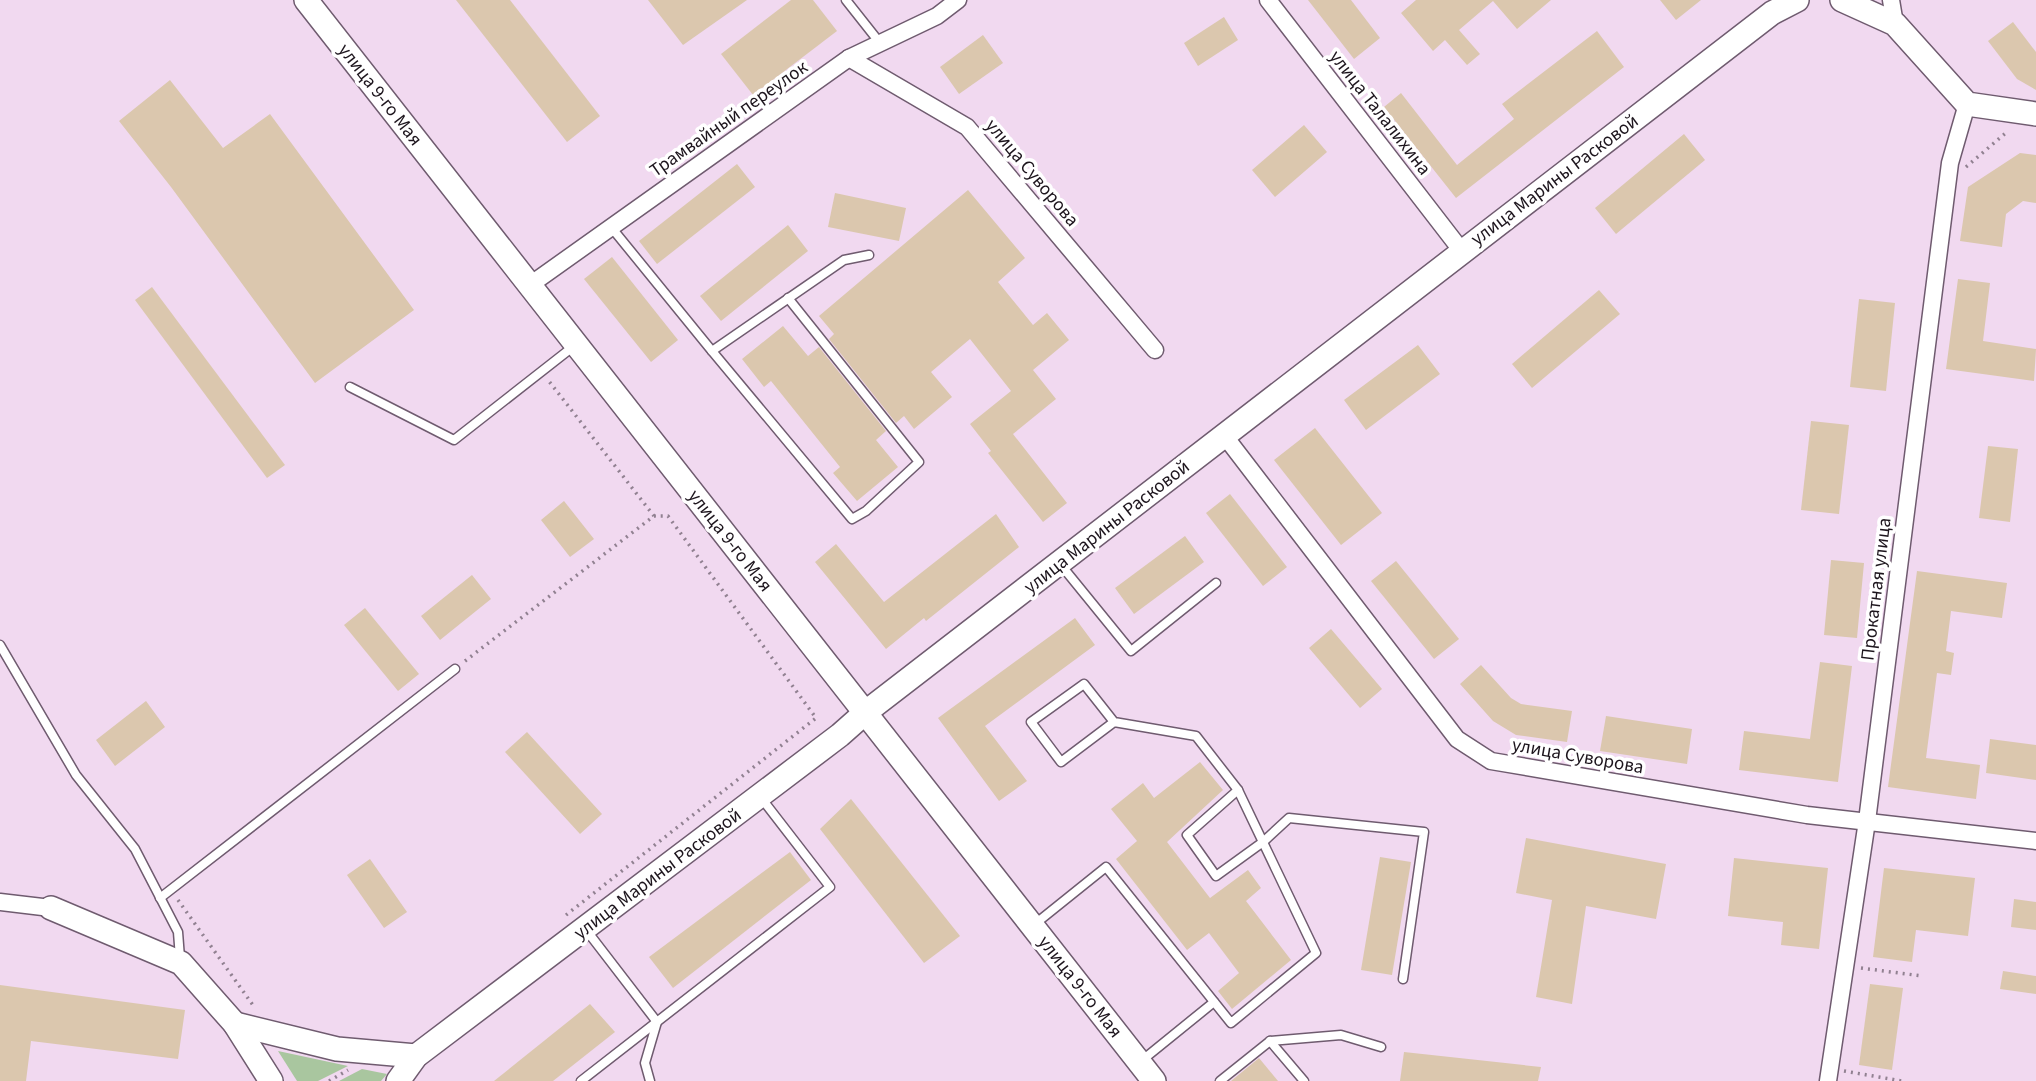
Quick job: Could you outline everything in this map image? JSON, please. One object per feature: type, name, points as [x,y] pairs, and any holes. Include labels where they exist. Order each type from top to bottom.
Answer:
[{"type":"main road","name":"улица 9-го Мая","points":[[306,0],[1154,1081]]},
{"type":"main road","name":"улица Марины Расковой","points":[[398,1081],[416,1056],[840,735],[866,712],[1461,250],[1767,6],[1797,0]]},
{"type":"main road","points":[[1842,0],[1895,24],[1967,104],[2036,114]]},
{"type":"main road","points":[[51,908],[181,963],[235,1024],[271,1081]]},
{"type":"main road","points":[[235,1024],[337,1049],[416,1056]]},
{"type":"street","name":"Трамвайный переулок","points":[[530,285],[849,58],[937,16],[958,0]]},
{"type":"street","name":"улица Талалихина","points":[[1268,0],[1461,250]]},
{"type":"street","points":[[1891,0],[1895,24]]},
{"type":"street","name":"улица Суворова","points":[[849,58],[967,127],[1155,350]]},
{"type":"street","name":"Прокатная улица","points":[[1828,1081],[1867,821],[1950,163],[1967,104]]},
{"type":"street","name":"улица Суворова","points":[[1224,435],[1457,739],[1491,761],[1807,815],[2036,841]]},
{"type":"street","points":[[0,902],[51,908]]},
{"type":"lane","points":[[846,0],[880,43]]},
{"type":"lane","points":[[611,227],[852,519],[866,511],[919,462],[788,298]]},
{"type":"lane","points":[[712,351],[844,260],[869,255]]},
{"type":"lane","points":[[350,387],[454,440],[576,344]]},
{"type":"lane","points":[[1059,562],[1131,651],[1216,583]]},
{"type":"lane","points":[[0,645],[76,775],[135,849],[178,932],[181,963]]},
{"type":"lane","points":[[160,898],[455,669]]},
{"type":"lane","points":[[1033,926],[1106,867],[1231,1023],[1316,953],[1238,790],[1196,736],[1114,722],[1084,684],[1031,722],[1061,762],[1114,722]]},
{"type":"lane","points":[[1238,790],[1187,835],[1216,876],[1263,842],[1289,818],[1424,832],[1403,979]]},
{"type":"lane","points":[[581,1081],[830,887],[759,795]]},
{"type":"lane","points":[[585,929],[657,1022]]},
{"type":"lane","points":[[1140,1062],[1214,1002]]},
{"type":"lane","points":[[650,1081],[645,1063],[657,1022]]},
{"type":"lane","points":[[1220,1081],[1270,1041],[1341,1035],[1381,1046]]},
{"type":"lane","points":[[1270,1041],[1304,1081]]},
{"type":"path","points":[[541,372],[654,516]]},
{"type":"path","points":[[455,669],[654,516],[668,516],[816,718],[557,921]]},
{"type":"path","points":[[171,890],[253,1007],[265,1010]]},
{"type":"path","points":[[1859,968],[1922,976]]},
{"type":"path","points":[[1841,1081],[1844,1058]]},
{"type":"path","points":[[329,1081],[355,1066]]},
{"type":"path","points":[[1842,1071],[1902,1081]]},
{"type":"green space","points":[[278,1051],[348,1066],[318,1081],[297,1081]]},
{"type":"green space","points":[[362,1069],[387,1074],[381,1081],[339,1081]]},
{"type":"building","points":[[456,0],[510,0],[600,116],[567,142]]},
{"type":"building","points":[[648,0],[747,0],[683,45]]},
{"type":"building","points":[[791,0],[813,0],[837,31],[753,95],[721,54]]},
{"type":"building","points":[[1308,0],[1351,0],[1380,38],[1354,59]]},
{"type":"building","points":[[1416,0],[1551,0],[1517,29],[1493,1],[1459,30],[1480,54],[1467,65],[1445,40],[1433,51],[1401,13]]},
{"type":"building","points":[[1660,0],[1701,0],[1676,20]]},
{"type":"building","points":[[1224,17],[1238,40],[1198,66],[1184,43]]},
{"type":"building","points":[[2013,22],[2036,52],[2036,90],[2017,79],[1988,41]]},
{"type":"building","points":[[1597,31],[1624,67],[1456,198],[1384,107],[1401,93],[1457,165],[1514,119],[1502,104]]},
{"type":"building","points":[[983,35],[1003,63],[959,94],[940,67]]},
{"type":"building","points":[[170,80],[223,148],[270,114],[414,310],[315,383],[171,187],[119,121]]},
{"type":"building","points":[[1304,125],[1327,152],[1275,197],[1252,170]]},
{"type":"building","points":[[1684,134],[1705,160],[1616,234],[1595,208]]},
{"type":"building","points":[[2020,153],[2036,155],[2036,203],[2023,201],[2006,214],[2002,247],[1960,241],[1968,187]]},
{"type":"building","points":[[737,164],[755,187],[657,264],[639,241]]},
{"type":"building","points":[[968,190],[1025,258],[998,282],[1033,325],[1047,313],[1069,340],[1033,370],[1056,399],[1013,434],[1067,503],[1043,522],[988,453],[991,451],[970,424],[1011,391],[970,339],[931,372],[952,397],[914,429],[904,416],[896,423],[829,339],[834,334],[819,316]]},
{"type":"building","points":[[835,193],[906,208],[899,241],[828,227]]},
{"type":"building","points":[[788,225],[808,251],[721,321],[700,296]]},
{"type":"building","points":[[612,257],[678,340],[651,362],[584,279]]},
{"type":"building","points":[[1958,279],[1990,283],[1983,341],[2036,349],[2034,381],[1946,369]]},
{"type":"building","points":[[152,287],[285,465],[267,478],[135,300]]},
{"type":"building","points":[[1599,290],[1620,314],[1532,388],[1512,364]]},
{"type":"building","points":[[1859,299],[1895,303],[1886,391],[1850,387]]},
{"type":"building","points":[[783,326],[808,356],[819,347],[886,431],[876,440],[898,467],[857,501],[833,473],[840,467],[771,381],[764,387],[742,359]]},
{"type":"building","points":[[1418,345],[1440,374],[1366,430],[1344,400]]},
{"type":"building","points":[[1811,421],[1849,425],[1839,514],[1801,510]]},
{"type":"building","points":[[1315,428],[1382,513],[1341,545],[1274,460]]},
{"type":"building","points":[[1988,446],[2018,449],[2010,522],[1979,518]]},
{"type":"building","points":[[1230,494],[1287,567],[1263,586],[1206,513]]},
{"type":"building","points":[[564,501],[594,539],[570,557],[541,520]]},
{"type":"building","points":[[996,514],[1019,547],[926,621],[924,618],[886,649],[815,562],[836,544],[884,602]]},
{"type":"building","points":[[1185,536],[1204,562],[1134,614],[1115,588]]},
{"type":"building","points":[[1831,560],[1864,563],[1857,638],[1824,635]]},
{"type":"building","points":[[1396,561],[1459,639],[1434,659],[1371,581]]},
{"type":"building","points":[[1917,571],[2007,583],[2002,618],[1951,611],[1946,651],[1954,653],[1951,675],[1937,673],[1926,758],[1980,765],[1976,799],[1888,787]]},
{"type":"building","points":[[472,575],[491,599],[440,640],[421,616]]},
{"type":"building","points":[[365,608],[419,674],[398,691],[344,625]]},
{"type":"building","points":[[1075,618],[1095,645],[985,726],[1027,781],[999,801],[938,718]]},
{"type":"building","points":[[1331,629],[1382,689],[1360,708],[1309,648]]},
{"type":"building","points":[[1820,662],[1852,666],[1838,782],[1739,770],[1744,731],[1810,739]]},
{"type":"building","points":[[1481,665],[1511,698],[1521,704],[1572,711],[1567,742],[1516,735],[1493,721],[1460,684]]},
{"type":"building","points":[[146,701],[165,727],[115,766],[96,740]]},
{"type":"building","points":[[1606,716],[1692,729],[1687,764],[1600,751]]},
{"type":"building","points":[[527,732],[602,814],[580,834],[505,752]]},
{"type":"building","points":[[1990,739],[2036,745],[2036,780],[1986,773]]},
{"type":"building","points":[[1200,762],[1223,790],[1167,842],[1210,898],[1248,870],[1261,888],[1246,901],[1291,960],[1232,1009],[1218,991],[1239,973],[1209,933],[1187,950],[1116,859],[1137,841],[1111,809],[1143,783],[1154,798]]},
{"type":"building","points":[[851,799],[960,936],[924,963],[820,829]]},
{"type":"building","points":[[1526,838],[1666,864],[1656,919],[1586,906],[1572,1004],[1536,997],[1552,900],[1516,893]]},
{"type":"building","points":[[790,852],[811,880],[673,988],[649,957]]},
{"type":"building","points":[[1380,857],[1411,862],[1392,975],[1361,970]]},
{"type":"building","points":[[1734,858],[1828,868],[1819,949],[1781,945],[1783,922],[1728,916]]},
{"type":"building","points":[[370,859],[407,912],[384,928],[347,875]]},
{"type":"building","points":[[1884,868],[1975,878],[1968,936],[1916,930],[1912,962],[1873,957]]},
{"type":"building","points":[[2014,899],[2036,902],[2036,930],[2011,927]]},
{"type":"building","points":[[2003,971],[2036,976],[2036,994],[2000,989]]},
{"type":"building","points":[[1870,984],[1903,988],[1892,1070],[1859,1065]]},
{"type":"building","points":[[0,985],[185,1010],[178,1059],[31,1041],[26,1081],[0,1081]]},
{"type":"building","points":[[590,1004],[615,1032],[553,1081],[494,1081]]},
{"type":"building","points":[[1404,1052],[1541,1067],[1538,1081],[1400,1081]]},
{"type":"building","points":[[1259,1058],[1278,1081],[1231,1081]]}]
